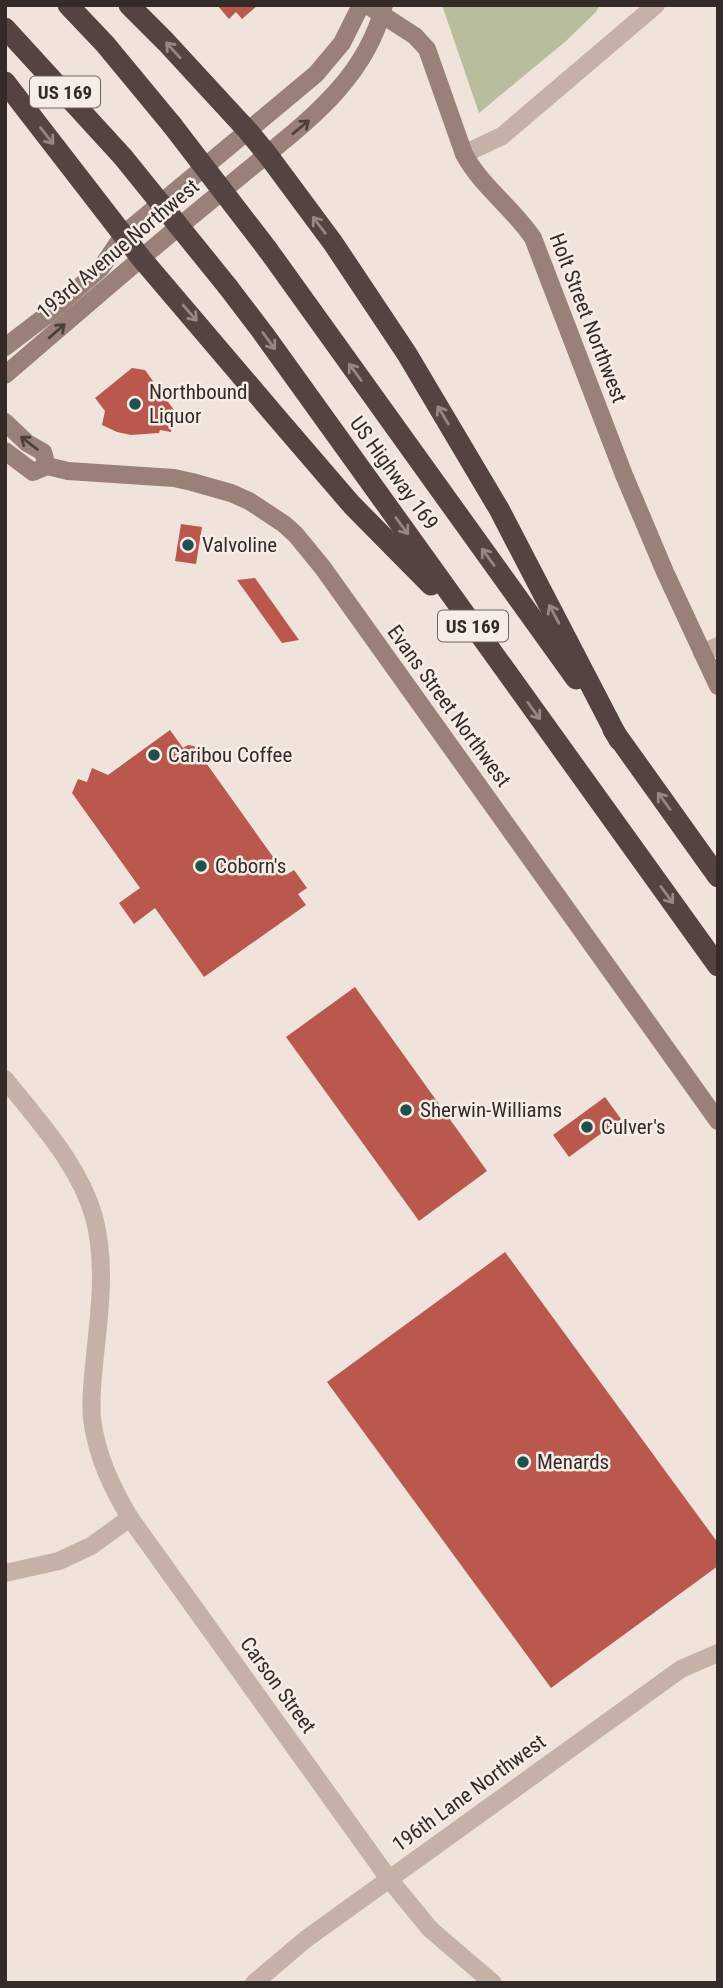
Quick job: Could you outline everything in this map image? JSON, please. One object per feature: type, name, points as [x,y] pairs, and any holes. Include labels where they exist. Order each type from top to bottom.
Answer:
[{"type":"highway","name":"US Highway 169","points":[[68,5],[105,44],[173,125],[268,250],[718,877]]},
{"type":"highway","points":[[129,5],[248,131],[333,243],[421,378],[499,509],[619,740]]},
{"type":"highway","name":"US Highway 169","points":[[5,28],[123,157],[228,286],[718,966]]},
{"type":"highway","points":[[5,82],[141,258],[352,505],[481,636]]},
{"type":"street","points":[[464,154],[502,136],[656,5]]},
{"type":"street","name":"193rd Avenue Northwest","points":[[5,347],[51,312],[101,268],[124,234],[303,86],[373,8]]},
{"type":"street","name":"193rd Avenue Northwest","points":[[5,375],[141,258],[321,110],[350,77],[369,46],[373,8]]},
{"type":"street","name":"Holt Street Northwest","points":[[373,8],[415,36],[427,49],[464,154],[478,176],[528,229],[538,248],[624,475],[710,650],[718,686]]},
{"type":"street","points":[[5,422],[27,443],[43,453],[47,467]]},
{"type":"street","name":"Evans Street Northwest","points":[[5,451],[33,472],[47,467],[68,471],[174,478],[201,484],[249,501],[296,535],[323,568],[718,1121]]},
{"type":"street","name":"Carson Street","points":[[5,1079],[60,1151],[85,1190],[94,1219],[102,1288],[92,1390],[92,1418],[99,1456],[112,1488],[389,1879],[430,1929],[493,1983]]},
{"type":"street","points":[[5,1573],[59,1561],[91,1546],[130,1517]]},
{"type":"street","name":"196th Lane Northwest","points":[[254,1983],[306,1939],[681,1669],[718,1653]]},
{"type":"green space","points":[[442,5],[600,5],[566,41],[479,113]]},
{"type":"building","points":[[217,5],[258,5],[242,19],[236,12],[229,19]]},
{"type":"building","name":"Northbound Liquor","points":[[132,368],[145,370],[174,410],[171,432],[160,430],[159,433],[131,435],[102,425],[105,411],[95,398]]},
{"type":"building","name":"Valvoline","points":[[181,524],[202,527],[196,564],[175,561]]},
{"type":"building","points":[[255,578],[299,640],[282,643],[237,580]]},
{"type":"building","name":"Coborn's","points":[[170,730],[183,748],[194,746],[286,875],[294,870],[307,888],[298,894],[306,905],[204,977],[155,908],[134,924],[119,903],[140,888],[72,793],[78,779],[87,782],[92,768],[108,775]]},
{"type":"building","points":[[355,987],[487,1171],[419,1221],[286,1037]]},
{"type":"building","name":"Culver's","points":[[605,1097],[621,1119],[569,1157],[553,1135]]},
{"type":"building","name":"Menards","points":[[505,1252],[718,1543],[718,1566],[551,1688],[327,1382]]},
{"type":"place","name":"Northbound Liquor","points":[[135,404]]},
{"type":"place","name":"Valvoline","points":[[188,545]]},
{"type":"place","name":"Caribou Coffee","points":[[154,755]]},
{"type":"place","name":"Coborn's","points":[[201,866]]},
{"type":"place","name":"Sherwin-Williams","points":[[406,1110]]},
{"type":"place","name":"Culver's","points":[[587,1127]]},
{"type":"place","name":"Menards","points":[[523,1462]]}]
